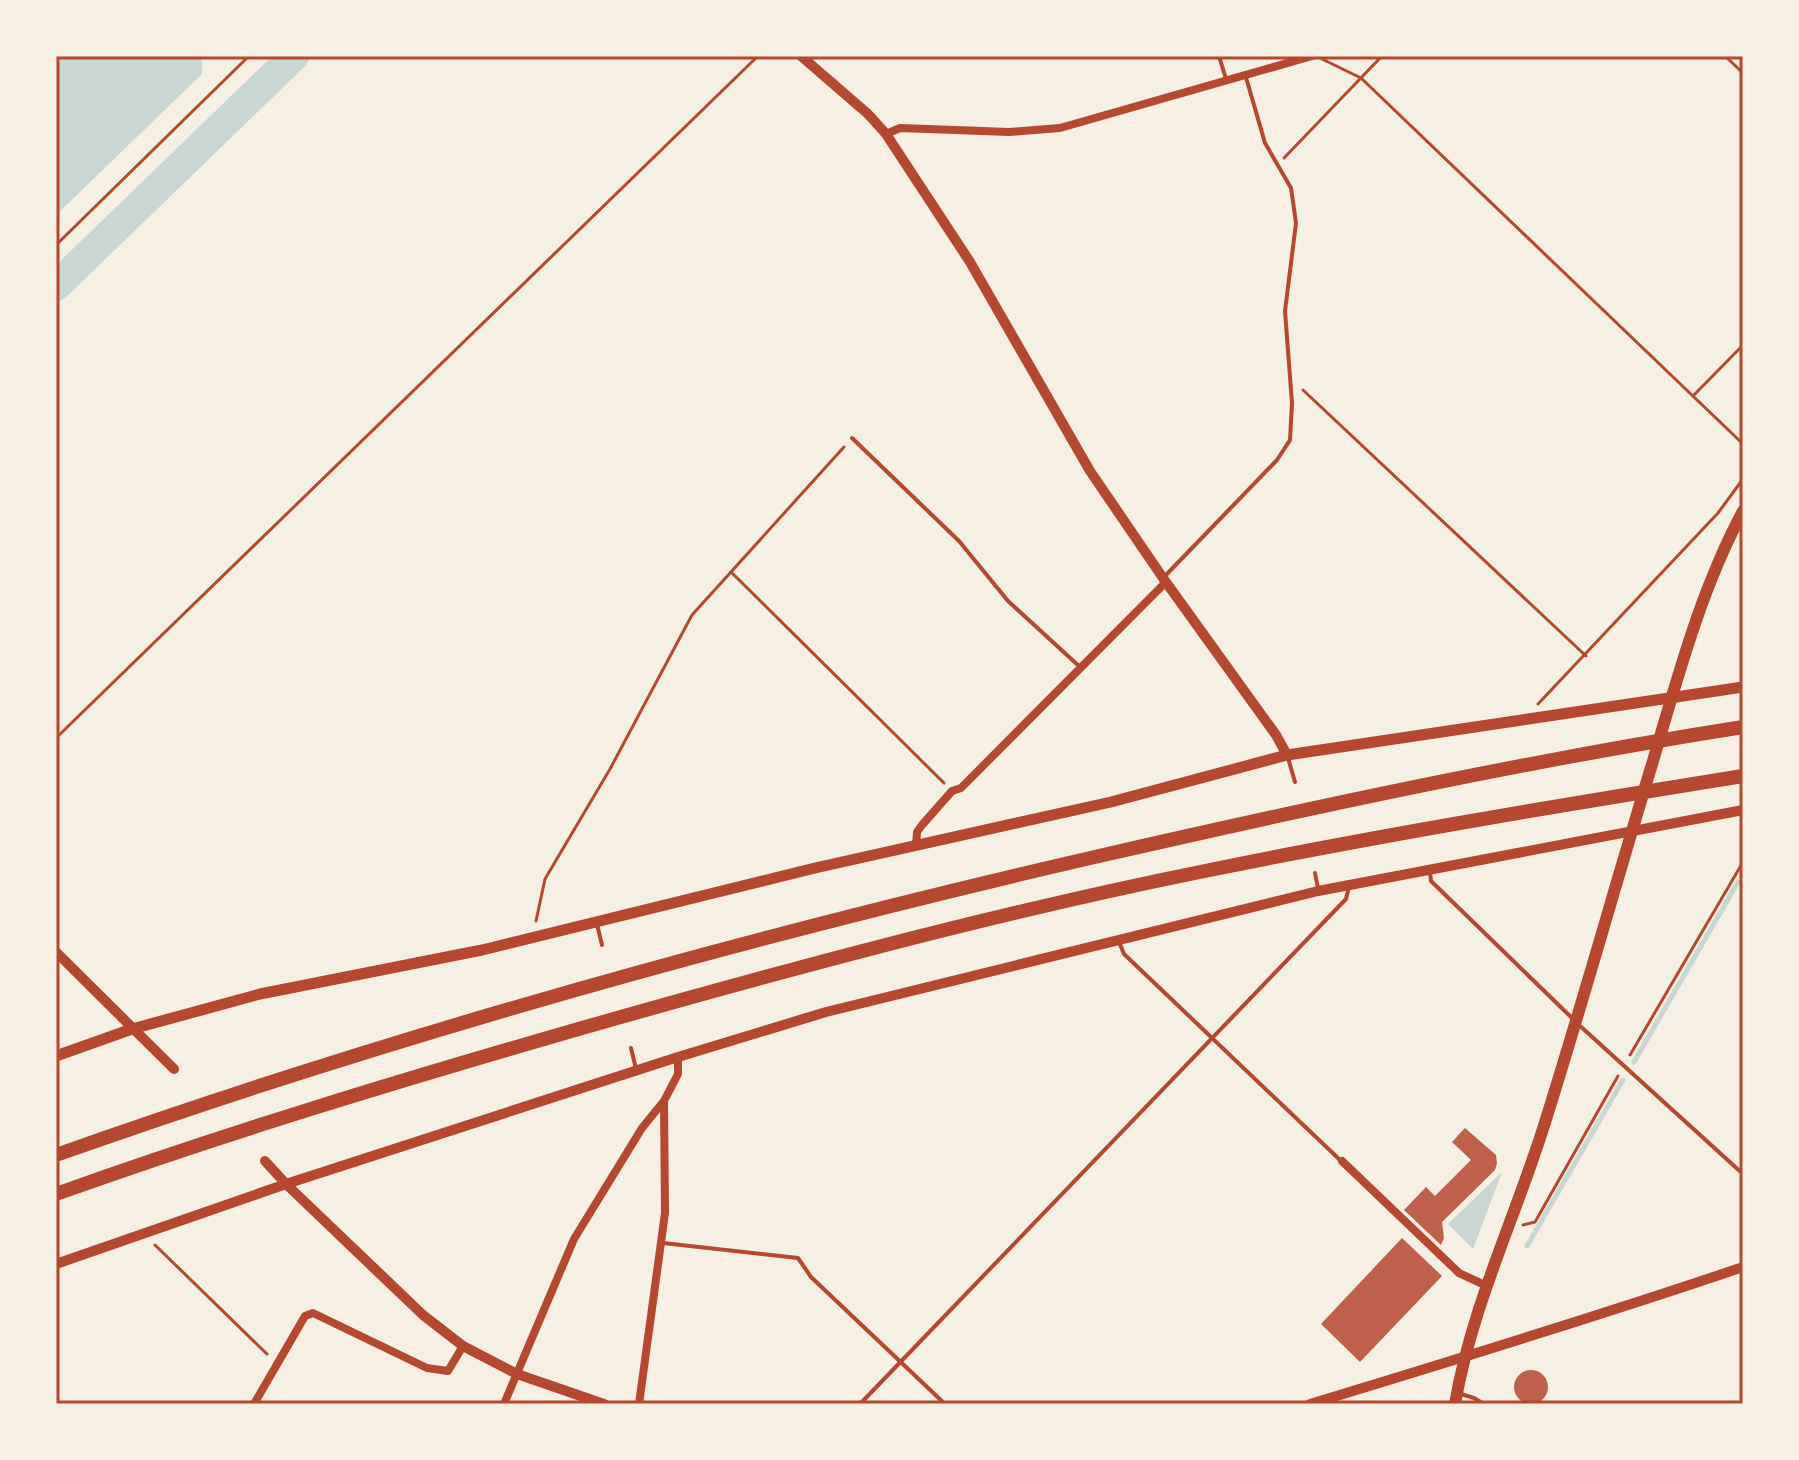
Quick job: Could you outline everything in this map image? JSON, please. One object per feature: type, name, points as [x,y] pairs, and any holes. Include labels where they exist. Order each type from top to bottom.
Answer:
[{"type":"highway","points":[[56,1155],[185,1109],[386,1046],[697,956],[904,902],[1334,802],[1743,727]]},
{"type":"highway","points":[[56,1194],[259,1126],[500,1052],[961,927],[1305,851],[1743,776]]},
{"type":"main road","points":[[1456,1398],[1487,1286],[1547,1118],[1680,668],[1708,585],[1743,511]]},
{"type":"main road","points":[[56,1056],[132,1029],[260,994],[437,960],[536,937],[1111,802],[1287,755],[1743,687]]},
{"type":"street","points":[[801,56],[868,114],[886,134],[970,262],[1090,471],[1287,755]]},
{"type":"street","points":[[886,134],[900,128],[1009,132],[1060,128],[1314,56]]},
{"type":"street","points":[[916,846],[917,832],[952,791],[961,788],[1082,669],[1165,580]]},
{"type":"street","points":[[56,1264],[286,1184],[826,1012],[1318,891],[1743,810]]},
{"type":"street","points":[[56,952],[174,1069]]},
{"type":"street","points":[[504,1404],[574,1239],[642,1128],[664,1101],[678,1074],[678,1057]]},
{"type":"street","points":[[639,1404],[665,1213],[664,1101]]},
{"type":"street","points":[[265,1161],[423,1315],[463,1346],[517,1374],[604,1404]]},
{"type":"street","points":[[1342,1161],[1459,1273],[1487,1286]]},
{"type":"street","points":[[1310,1404],[1572,1325],[1743,1267]]},
{"type":"street","points":[[254,1404],[305,1316],[313,1313],[440,1372],[448,1371],[463,1346]]},
{"type":"lane","points":[[1219,56],[1226,79]]},
{"type":"lane","points":[[1165,580],[1277,460],[1290,440],[1292,403],[1285,311],[1296,223],[1291,188],[1265,143],[1245,74]]},
{"type":"lane","points":[[852,438],[959,541],[1008,601],[1082,669]]},
{"type":"lane","points":[[1287,755],[1295,782]]},
{"type":"lane","points":[[1429,869],[1431,881],[1623,1067],[1743,1174]]},
{"type":"lane","points":[[1315,873],[1318,891]]},
{"type":"lane","points":[[860,1404],[1346,899],[1349,887]]},
{"type":"lane","points":[[596,921],[602,945]]},
{"type":"lane","points":[[1117,939],[1124,954],[1342,1161]]},
{"type":"lane","points":[[631,1048],[637,1071]]},
{"type":"lane","points":[[661,1243],[798,1258],[811,1277],[945,1404]]},
{"type":"lane","points":[[1456,1398],[1474,1398],[1484,1404]]},
{"type":"path","points":[[56,245],[249,56]]},
{"type":"path","points":[[56,738],[758,56]]},
{"type":"path","points":[[1314,56],[1361,78],[1743,444]]},
{"type":"path","points":[[1278,163],[1382,56]]},
{"type":"path","points":[[1725,56],[1743,73]]},
{"type":"path","points":[[1693,396],[1743,345]]},
{"type":"path","points":[[1288,377],[1586,656]]},
{"type":"path","points":[[536,937],[536,917],[545,879],[610,769],[692,615],[852,438]]},
{"type":"path","points":[[1537,719],[1538,704],[1718,513],[1743,479]]},
{"type":"path","points":[[731,572],[952,791]]},
{"type":"path","points":[[1511,1219],[1525,1226],[1535,1222],[1743,862]]},
{"type":"path","points":[[144,1234],[277,1364]]},
{"type":"shaded area","points":[[56,56],[202,56],[202,74],[56,215]]},
{"type":"shaded area","points":[[1502,1172],[1473,1249],[1448,1224]]},
{"type":"building","points":[[1465,1128],[1496,1155],[1497,1163],[1495,1170],[1442,1222],[1444,1238],[1441,1245],[1404,1210],[1426,1187],[1435,1196],[1471,1160],[1452,1142]]},
{"type":"building","points":[[1402,1238],[1442,1276],[1360,1362],[1321,1324]]},
{"type":"building","points":[[1531,1370],[1543,1375],[1548,1387],[1543,1399],[1531,1404],[1519,1399],[1514,1387],[1519,1375]]},
{"type":"waterway","points":[[56,286],[294,56]]},
{"type":"waterway","points":[[1634,1062],[1738,882],[1743,885]]},
{"type":"waterway","points":[[1527,1246],[1623,1080]]}]
